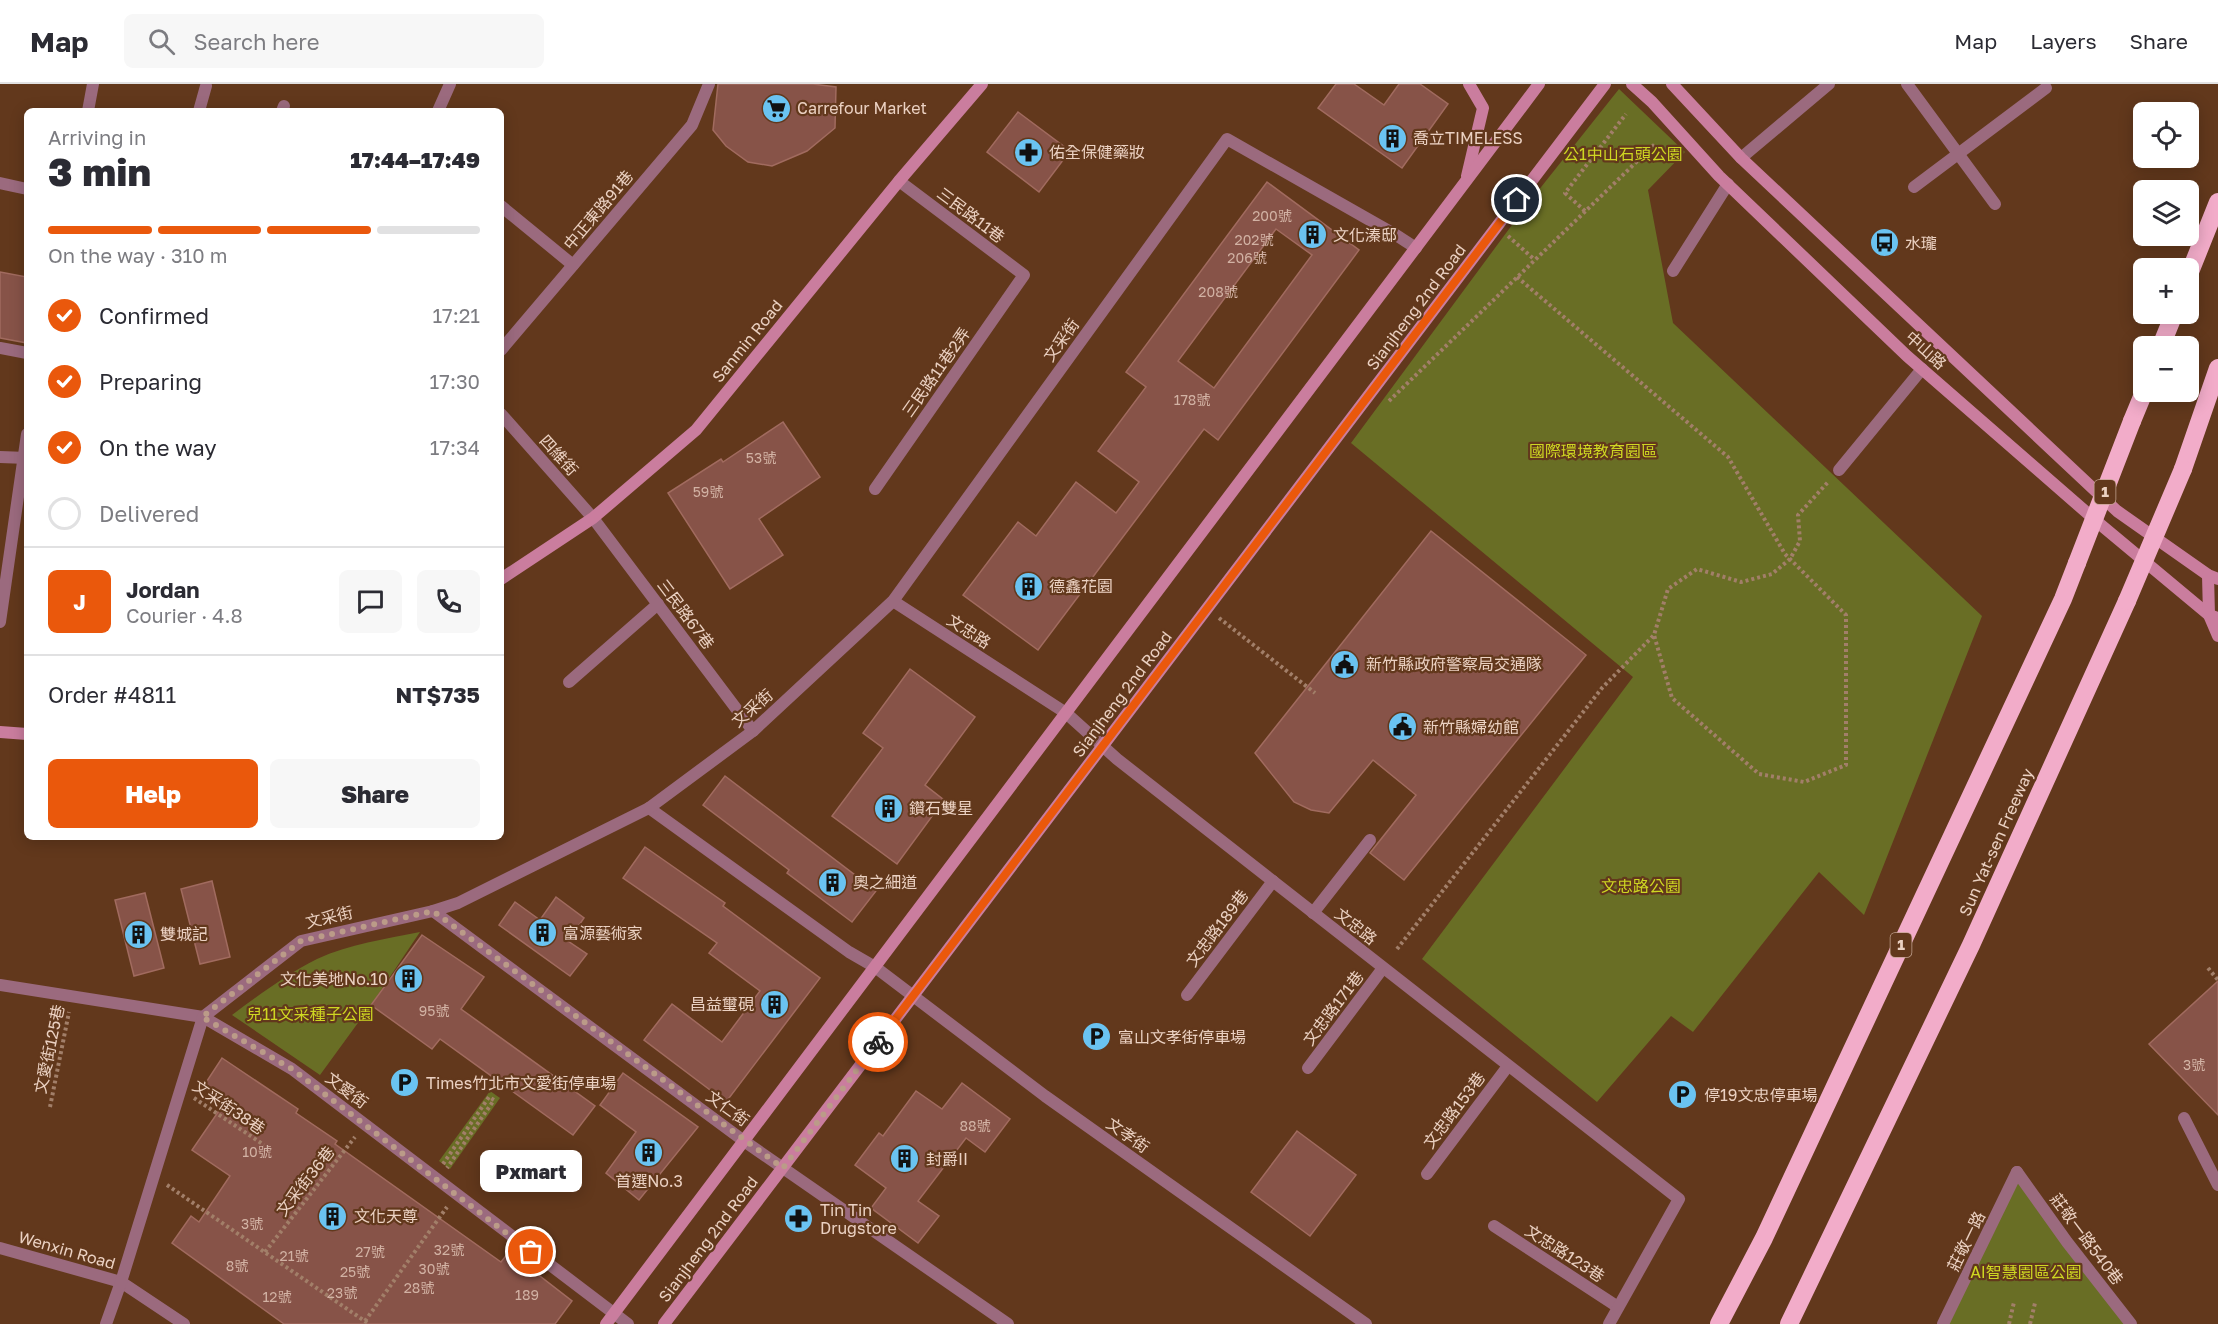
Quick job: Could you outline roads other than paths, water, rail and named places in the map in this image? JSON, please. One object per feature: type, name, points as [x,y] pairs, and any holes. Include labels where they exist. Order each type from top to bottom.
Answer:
[{"type":"highway","points":[[2196,258],[2218,202]]},
{"type":"highway","name":"Sun Yat-sen Freeway","points":[[1790,1324],[1971,945],[2127,601],[2183,470],[2218,368]]},
{"type":"highway","name":"1","points":[[1719,1324],[1784,1195],[2063,599],[2140,402]]},
{"type":"street","points":[[89,108],[93,84]]},
{"type":"street","points":[[439,108],[450,84]]},
{"type":"street","name":"中正東路91巷","points":[[504,346],[692,126],[709,84]]},
{"type":"street","name":"Sanmin Road","points":[[504,577],[593,518],[696,430],[899,181],[982,84]]},
{"type":"street","points":[[1466,182],[1484,108],[1469,84]]},
{"type":"street","name":"Sianjheng 2nd Road","points":[[610,1319],[1539,84]]},
{"type":"street","name":"Sianjheng 2nd Road","points":[[664,1324],[1605,84]]},
{"type":"street","name":"中山路","points":[[1632,84],[1652,102],[1728,184],[1922,369],[2101,525],[2214,616]]},
{"type":"street","name":"中山路","points":[[1672,84],[1741,158],[2117,511],[2213,577]]},
{"type":"street","points":[[1741,158],[1829,84]]},
{"type":"street","points":[[1908,84],[1995,204]]},
{"type":"street","points":[[201,108],[206,86]]},
{"type":"street","points":[[1914,186],[2046,88]]},
{"type":"street","name":"文采街","points":[[202,1017],[301,941],[433,911],[458,903],[649,808],[753,731],[892,601],[1227,139],[1416,248]]},
{"type":"street","name":"三民路11巷","points":[[899,181],[1024,275]]},
{"type":"street","points":[[0,183],[24,188]]},
{"type":"street","points":[[1673,272],[1728,184]]},
{"type":"street","points":[[504,208],[573,265]]},
{"type":"street","name":"三民路11巷2弄","points":[[875,489],[1024,275]]},
{"type":"street","points":[[0,348],[24,352]]},
{"type":"street","points":[[1839,470],[1922,369]]},
{"type":"street","name":"四維街","points":[[504,417],[593,518]]},
{"type":"street","points":[[0,457],[24,458]]},
{"type":"street","points":[[0,622],[24,465]]},
{"type":"street","name":"三民路67巷","points":[[593,518],[753,731]]},
{"type":"street","points":[[2213,577],[2214,616],[2218,636]]},
{"type":"street","name":"文忠路","points":[[892,601],[1066,713],[1103,746],[1313,913],[1679,1199],[1609,1324]]},
{"type":"street","points":[[569,682],[658,604]]},
{"type":"street","points":[[0,732],[24,734]]},
{"type":"street","name":"文孝街","points":[[649,808],[849,952],[874,967],[1045,1096],[1366,1324]]},
{"type":"street","points":[[1313,913],[1370,840]]},
{"type":"street","name":"文忠路189巷","points":[[1187,995],[1273,881]]},
{"type":"street","name":"文仁街","points":[[433,911],[744,1141],[1008,1324]]},
{"type":"street","name":"文忠路171巷","points":[[1308,1068],[1383,968]]},
{"type":"street","name":"文愛街","points":[[0,985],[202,1017],[292,1069],[456,1194],[610,1319],[628,1324]]},
{"type":"street","points":[[106,1324],[122,1282],[202,1017]]},
{"type":"street","name":"文忠路153巷","points":[[1426,1174],[1508,1066]]},
{"type":"street","points":[[2184,1118],[2218,1185]]},
{"type":"street","name":"莊敬一路","points":[[1944,1324],[2017,1172]]},
{"type":"street","name":"莊敬一路540巷","points":[[2017,1172],[2067,1242],[2131,1324]]},
{"type":"street","name":"文忠路123巷","points":[[1494,1226],[1618,1307]]},
{"type":"street","name":"Wenxin Road","points":[[0,1248],[122,1282],[184,1324]]},
{"type":"place","name":"Carrefour Market","points":[[776,108]]},
{"type":"place","name":"喬立TIMELESS","points":[[1392,138]]},
{"type":"place","name":"佑全保健藥妝","points":[[1028,152]]},
{"type":"place","name":"文化溱邸","points":[[1312,235]]},
{"type":"place","name":"水瓏","points":[[1884,243]]},
{"type":"place","name":"德鑫花園","points":[[1028,586]]},
{"type":"place","name":"新竹縣政府警察局交通隊","points":[[1345,664]]},
{"type":"place","name":"新竹縣婦幼館","points":[[1402,727]]},
{"type":"place","name":"鑽石雙星","points":[[888,808]]},
{"type":"place","name":"奧之細道","points":[[832,882]]},
{"type":"place","name":"富源藝術家","points":[[542,933]]},
{"type":"place","name":"雙城記","points":[[139,934]]},
{"type":"place","name":"文化美地No.10","points":[[409,979]]},
{"type":"place","name":"昌益璽硯","points":[[775,1004]]},
{"type":"place","name":"富山文孝街停車場","points":[[1097,1037]]},
{"type":"place","name":"Times竹北市文愛街停車場","points":[[405,1083]]},
{"type":"place","name":"停19文忠停車場","points":[[1683,1095]]},
{"type":"place","name":"首選No.3","points":[[649,1153]]},
{"type":"place","name":"封爵II","points":[[905,1159]]},
{"type":"place","name":"文化天尊","points":[[333,1216]]},
{"type":"place","name":"Tin Tin Drugstore","points":[[799,1219]]},
{"type":"place","name":"Pxmart","points":[[531,1252]]},
{"type":"park label","name":"公1中山石頭公園","points":[[1623,154]]},
{"type":"park label","name":"國際環境教育園區","points":[[1593,451]]},
{"type":"park label","name":"文忠路公園","points":[[1641,886]]},
{"type":"park label","name":"兒11文采種子公園","points":[[310,1014]]},
{"type":"park label","name":"AI智慧園區公園","points":[[2026,1272]]}]
